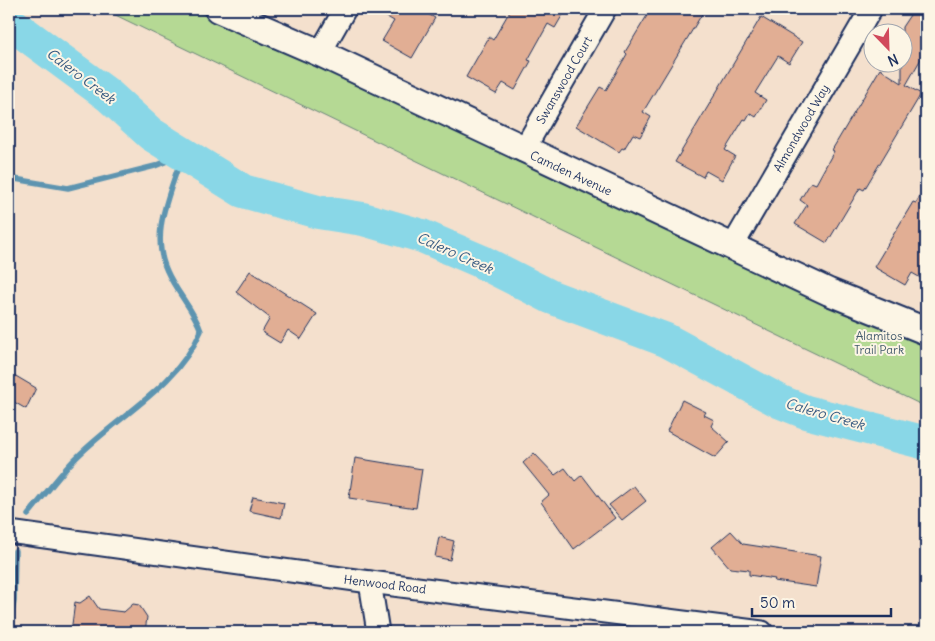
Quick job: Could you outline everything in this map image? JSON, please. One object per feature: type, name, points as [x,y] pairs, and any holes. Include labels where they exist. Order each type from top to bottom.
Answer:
[{"type":"street","name":"Camden Avenue","points":[[218,9],[320,53],[523,150],[860,306],[926,331]]},
{"type":"street","points":[[320,53],[345,9]]},
{"type":"street","name":"Swanswood Court","points":[[523,150],[605,9]]},
{"type":"street","name":"Almondwood Way","points":[[732,247],[871,9]]},
{"type":"street","name":"Henwood Road","points":[[9,532],[370,582],[762,632]]},
{"type":"street","points":[[370,582],[378,632]]},
{"type":"green space","name":"Alamitos Trail Park","points":[[103,9],[190,9],[926,321],[926,407]]},
{"type":"building","points":[[373,9],[419,9],[435,18],[412,58],[382,41],[394,21]]},
{"type":"building","points":[[511,9],[566,9],[555,28],[548,24],[528,60],[531,61],[515,90],[503,83],[496,94],[466,77],[489,37],[493,40]]},
{"type":"building","points":[[651,9],[705,9],[643,112],[651,117],[640,137],[633,134],[624,149],[622,148],[619,152],[576,126],[600,87],[606,90],[627,54],[625,52]]},
{"type":"building","points":[[914,9],[919,9],[926,13],[926,50],[906,85],[921,94],[864,190],[860,188],[827,243],[795,224],[807,205],[800,200],[811,182],[816,184],[834,151],[832,150],[878,72],[885,72],[902,83],[902,72],[912,72],[912,22],[905,22]]},
{"type":"building","points":[[761,17],[802,42],[789,63],[778,56],[755,93],[766,100],[756,117],[750,113],[746,120],[744,119],[725,150],[735,156],[722,180],[706,171],[703,177],[675,162]]},
{"type":"building","points":[[926,185],[926,281],[912,273],[905,285],[874,267],[913,202],[916,203]]},
{"type":"building","points":[[250,271],[317,314],[301,339],[288,330],[280,343],[262,332],[270,318],[236,292]]},
{"type":"building","points":[[9,372],[36,388],[26,409],[9,399]]},
{"type":"building","points":[[682,400],[706,412],[704,415],[714,420],[711,426],[729,442],[715,458],[667,431]]},
{"type":"building","points":[[534,453],[555,475],[565,468],[575,481],[582,475],[615,518],[574,549],[541,502],[549,495],[523,463]]},
{"type":"building","points":[[355,458],[422,469],[416,508],[349,498]]},
{"type":"building","points":[[634,486],[646,501],[622,520],[609,505]]},
{"type":"building","points":[[253,497],[284,503],[281,518],[249,511]]},
{"type":"building","points":[[731,531],[743,544],[821,556],[816,587],[774,581],[775,579],[749,575],[749,570],[730,568],[712,547]]},
{"type":"building","points":[[439,537],[454,541],[450,560],[435,557]]},
{"type":"building","points":[[90,596],[99,609],[124,612],[133,604],[139,605],[147,617],[145,632],[71,632],[75,602],[80,603]]},
{"type":"waterway","name":"Calero Creek","points":[[9,22],[108,95],[151,134],[243,191],[318,212],[363,219],[422,236],[480,261],[551,297],[666,340],[781,402],[806,412],[926,443]]},
{"type":"waterway","points":[[9,178],[68,188],[155,166],[182,155]]},
{"type":"waterway","points":[[28,515],[73,461],[161,386],[190,351],[201,331],[167,271],[162,257],[160,242],[164,213],[182,155]]},
{"type":"waterway","points":[[9,629],[14,601],[15,551]]}]
